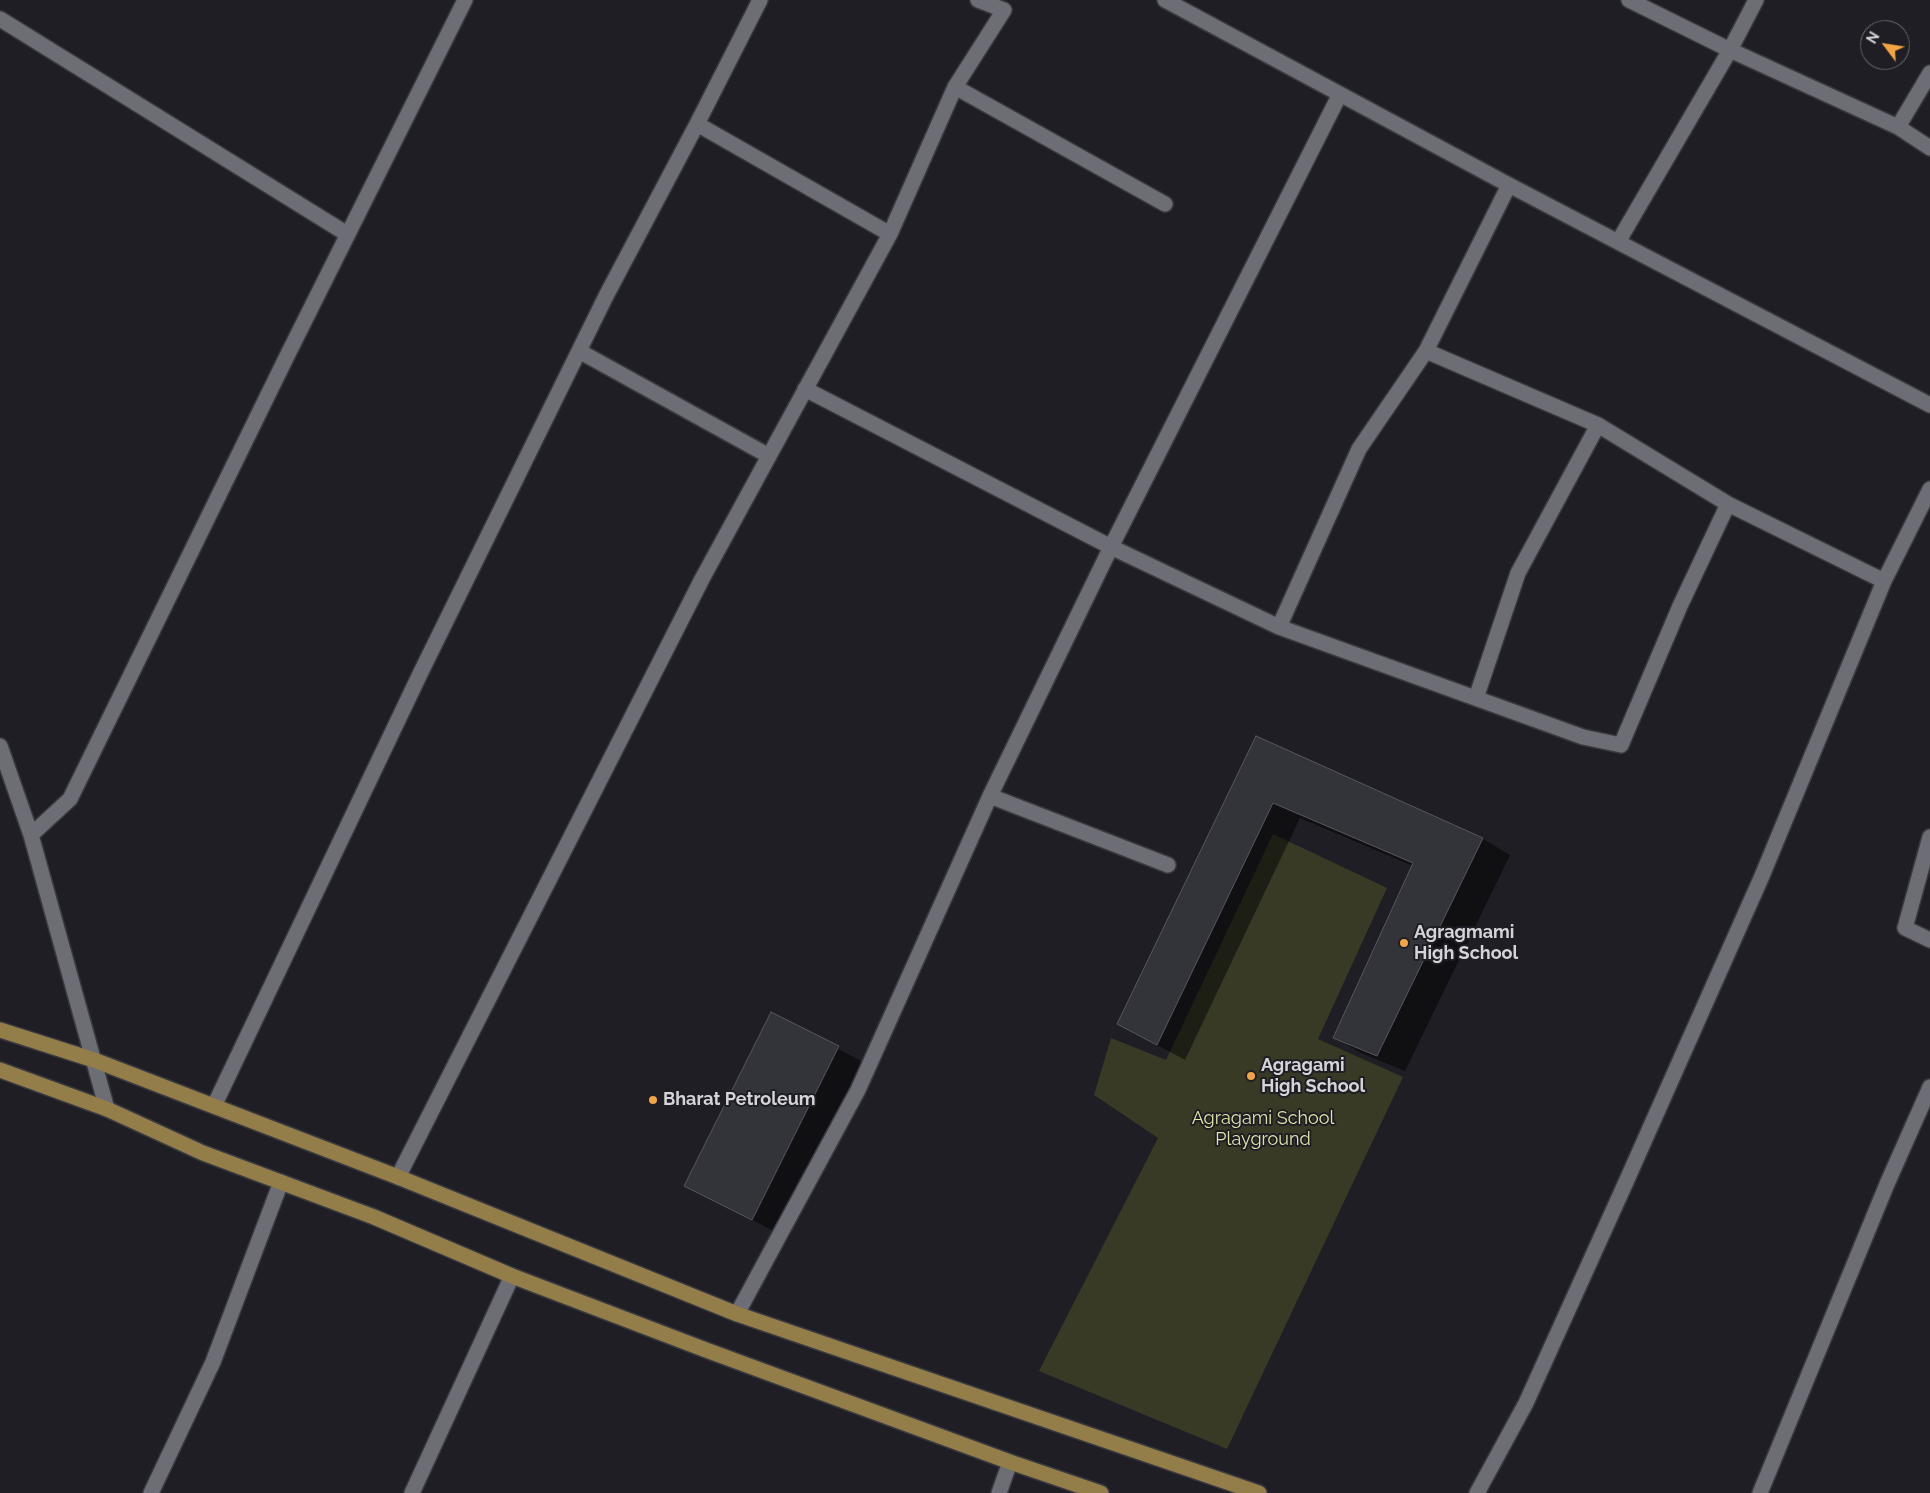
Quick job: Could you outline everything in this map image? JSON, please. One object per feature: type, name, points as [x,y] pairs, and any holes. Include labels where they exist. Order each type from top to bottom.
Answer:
[{"type":"main road","points":[[0,1030],[94,1060],[214,1106],[398,1177],[737,1314],[1259,1493]]},
{"type":"main road","points":[[0,1070],[106,1109],[203,1153],[374,1217],[512,1276],[715,1354],[1010,1462],[1101,1493]]},
{"type":"street","points":[[31,835],[70,799],[465,0]]},
{"type":"street","points":[[214,1106],[420,674],[579,351],[760,0]]},
{"type":"street","points":[[398,1177],[698,588],[890,234],[955,87],[1008,5],[978,0]]},
{"type":"street","points":[[1165,0],[1509,185],[1930,405]]},
{"type":"street","points":[[1630,0],[1730,50],[1898,127],[1930,148]]},
{"type":"street","points":[[1618,242],[1730,50],[1756,0]]},
{"type":"street","points":[[0,19],[348,234]]},
{"type":"street","points":[[1898,127],[1930,73]]},
{"type":"street","points":[[955,87],[1165,204]]},
{"type":"street","points":[[737,1314],[858,1090],[990,796],[1110,547],[1340,94]]},
{"type":"street","points":[[697,124],[890,234]]},
{"type":"street","points":[[1279,627],[1359,449],[1426,351],[1509,185]]},
{"type":"street","points":[[579,351],[769,456]]},
{"type":"street","points":[[1426,351],[1598,425],[1728,504],[1884,581]]},
{"type":"street","points":[[805,389],[1110,547],[1279,627],[1583,737],[1621,745],[1680,606],[1728,504]]},
{"type":"street","points":[[1476,698],[1518,573],[1598,425]]},
{"type":"street","points":[[1477,1493],[1526,1403],[1642,1146],[1762,876],[1884,581],[1930,489]]},
{"type":"street","points":[[0,746],[31,835],[106,1109]]},
{"type":"street","points":[[990,796],[1168,865]]},
{"type":"street","points":[[1930,836],[1905,928],[1930,940]]},
{"type":"street","points":[[1760,1493],[1883,1193],[1930,1087]]},
{"type":"street","points":[[151,1493],[213,1362],[281,1182]]},
{"type":"street","points":[[412,1493],[512,1276]]},
{"type":"street","points":[[999,1493],[1010,1462]]},
{"type":"green space","name":"Agragami School Playground","points":[[1273,834],[1387,888],[1318,1039],[1403,1077],[1227,1449],[1039,1371],[1158,1138],[1094,1095],[1111,1038],[1166,1060]]},
{"type":"building","name":"Agragmami High School","points":[[1256,736],[1483,838],[1377,1056],[1333,1038],[1413,863],[1273,803],[1157,1045],[1117,1024]]},
{"type":"building","points":[[771,1012],[839,1046],[752,1220],[684,1186]]},
{"type":"place","name":"Agragmami High School","points":[[1404,943]]},
{"type":"place","name":"Agragami High School","points":[[1251,1076]]},
{"type":"place","name":"Bharat Petroleum","points":[[653,1100]]}]
